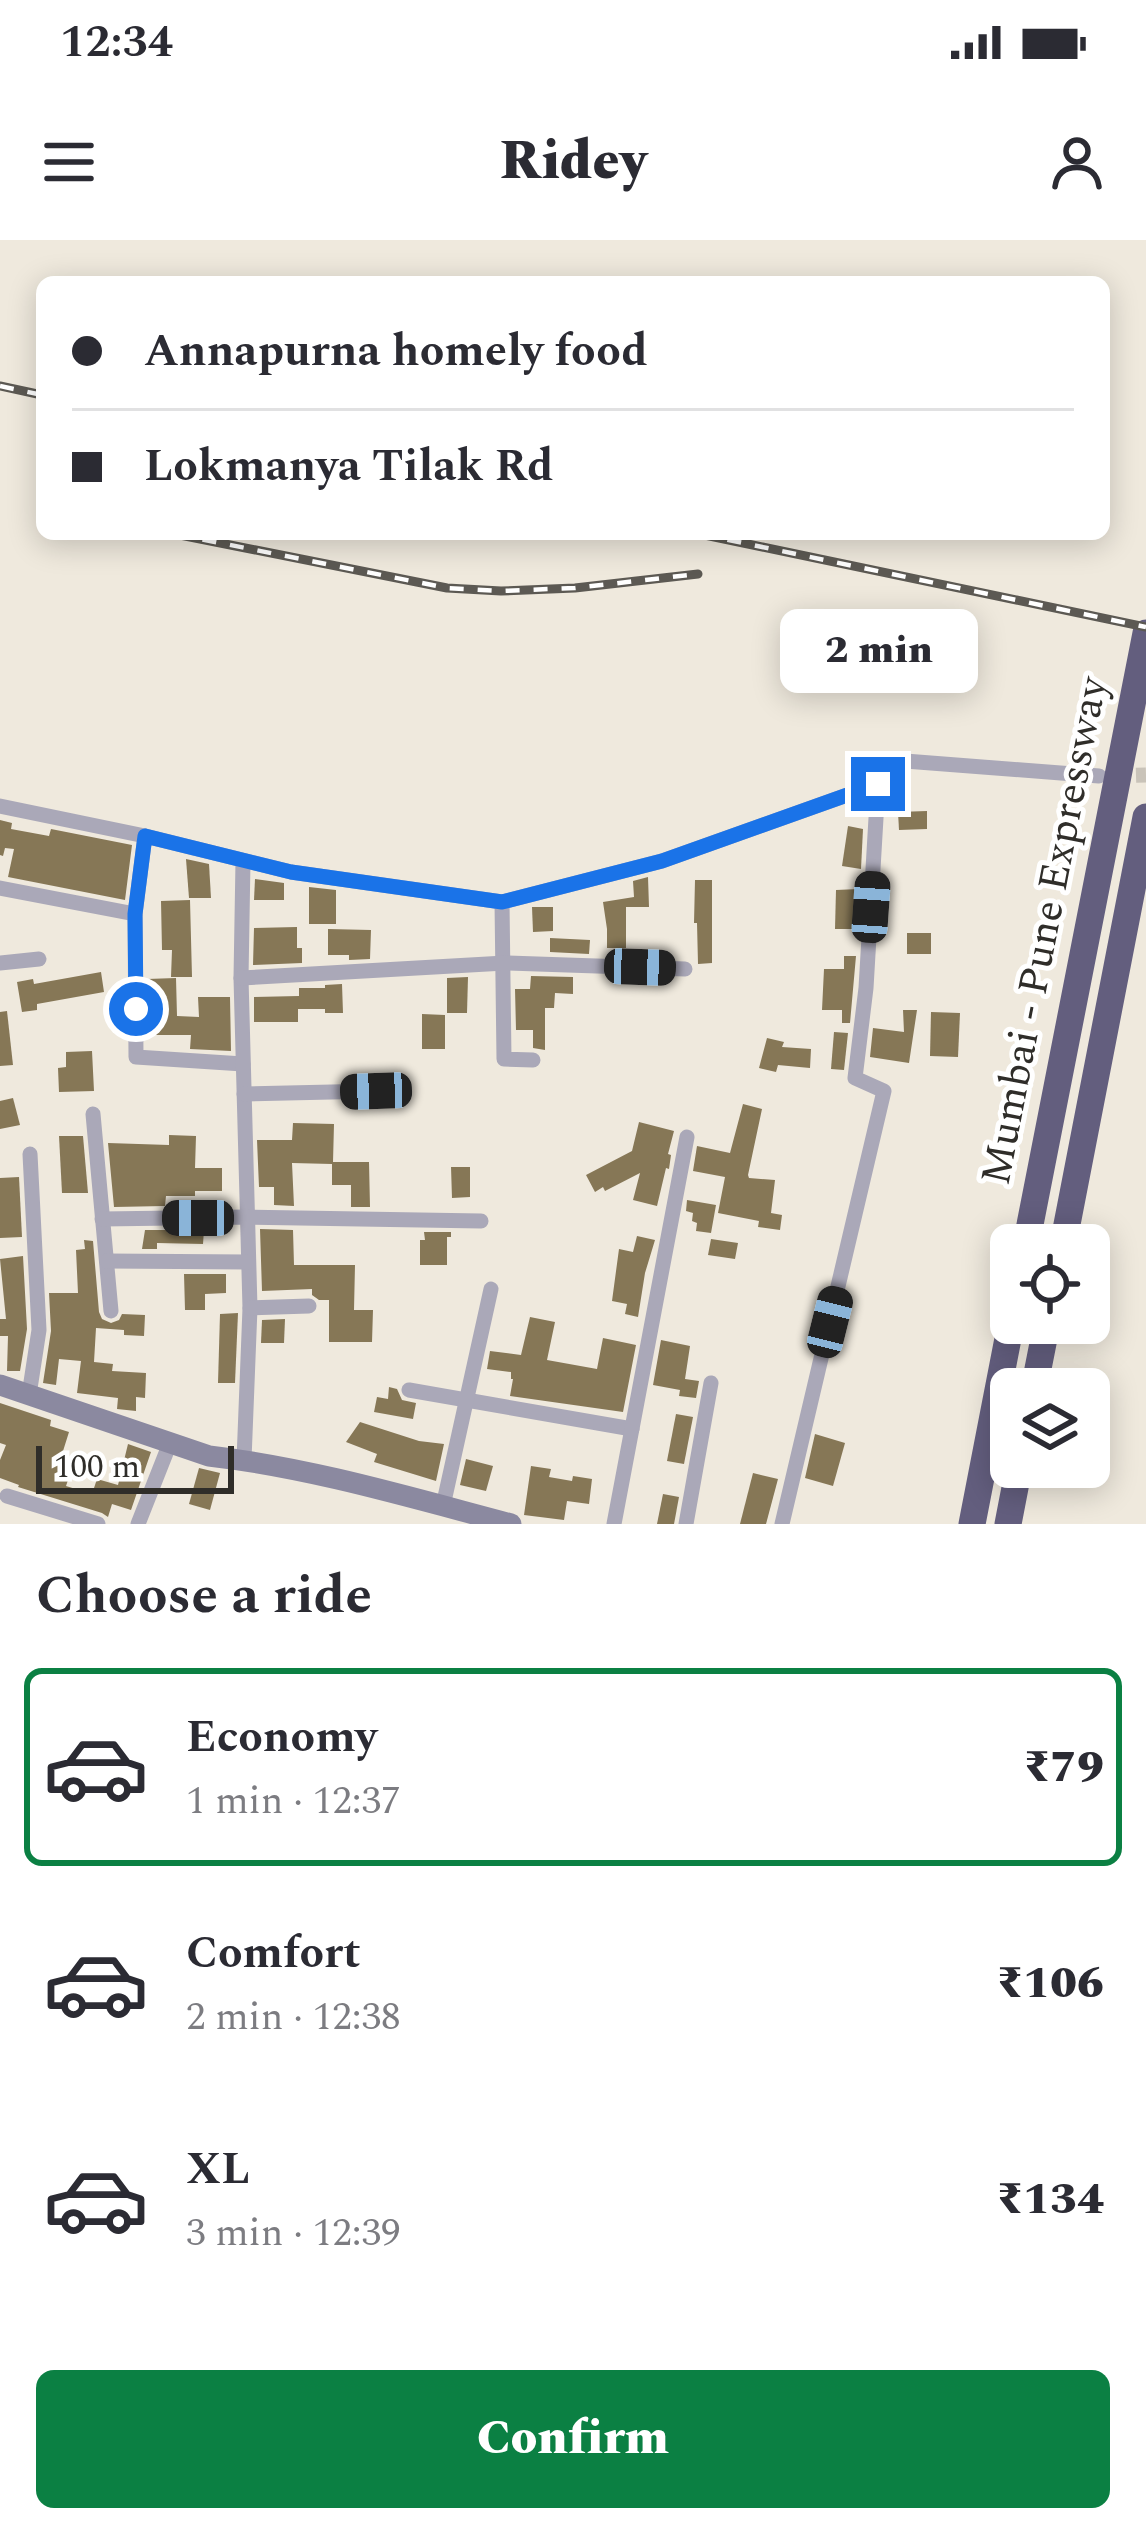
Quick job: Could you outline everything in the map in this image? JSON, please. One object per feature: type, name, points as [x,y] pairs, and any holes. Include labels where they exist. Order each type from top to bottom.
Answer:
[{"type":"highway","name":"Mumbai - Pune Expressway","points":[[1030,1224],[1146,633]]},
{"type":"highway","name":"Mumbai - Pune Expressway","points":[[1067,1224],[1146,817]]},
{"type":"highway","points":[[972,1524],[1007,1344]]},
{"type":"highway","points":[[1008,1524],[1015,1488]]},
{"type":"main road","points":[[0,1385],[209,1456],[345,1481],[511,1524]]},
{"type":"street","points":[[782,1524],[884,1091],[855,1078],[866,988],[878,784],[892,765],[905,761],[1099,776]]},
{"type":"street","points":[[0,806],[291,872],[502,902],[662,861],[878,784]]},
{"type":"street","points":[[145,836],[135,914],[136,1057],[243,1064]]},
{"type":"street","points":[[243,861],[241,978],[250,1308],[244,1460]]},
{"type":"street","points":[[0,888],[135,914]]},
{"type":"street","points":[[502,902],[504,1059],[533,1060]]},
{"type":"street","points":[[0,963],[39,959]]},
{"type":"street","points":[[241,978],[505,964],[685,968]]},
{"type":"street","points":[[244,1094],[376,1091]]},
{"type":"street","points":[[93,1114],[111,1311]]},
{"type":"street","points":[[614,1524],[687,1137]]},
{"type":"street","points":[[28,1395],[39,1330],[31,1154]]},
{"type":"street","points":[[102,1219],[481,1221]]},
{"type":"street","points":[[107,1261],[248,1262]]},
{"type":"street","points":[[443,1506],[491,1288]]},
{"type":"street","points":[[250,1308],[309,1306]]},
{"type":"street","points":[[686,1524],[711,1383]]},
{"type":"street","points":[[409,1390],[632,1429]]},
{"type":"street","points":[[138,1524],[170,1443]]},
{"type":"street","points":[[7,1496],[98,1524]]},
{"type":"building","points":[[927,811],[927,829],[899,830],[898,812]]},
{"type":"building","points":[[0,820],[12,823],[11,829],[49,836],[51,829],[132,845],[125,900],[8,877],[14,849],[5,848],[0,855]]},
{"type":"building","points":[[848,826],[863,829],[861,869],[842,866]]},
{"type":"building","points":[[186,859],[209,864],[211,898],[189,898]]},
{"type":"building","points":[[648,877],[649,907],[626,907],[626,948],[607,948],[603,902],[634,897],[633,881]]},
{"type":"building","points":[[255,879],[284,883],[284,900],[254,900]]},
{"type":"building","points":[[695,880],[712,880],[712,963],[698,964]]},
{"type":"building","points":[[309,887],[336,890],[336,924],[309,924]]},
{"type":"building","points":[[859,889],[857,929],[835,929],[836,890]]},
{"type":"building","points":[[190,900],[192,977],[171,977],[172,950],[162,950],[161,901]]},
{"type":"building","points":[[532,907],[553,907],[553,931],[533,932]]},
{"type":"building","points":[[297,927],[302,963],[253,965],[254,928]]},
{"type":"building","points":[[328,929],[371,930],[370,959],[328,955]]},
{"type":"building","points":[[907,933],[931,933],[931,954],[907,954]]},
{"type":"building","points":[[550,938],[590,940],[589,954],[550,952]]},
{"type":"building","points":[[844,956],[856,956],[850,1023],[842,1023],[842,1010],[822,1010],[824,969],[844,969]]},
{"type":"building","points":[[101,972],[104,992],[37,1004],[37,1010],[22,1012],[17,982],[33,979],[34,984]]},
{"type":"building","points":[[531,976],[573,977],[573,994],[555,993],[554,1008],[545,1008],[545,1050],[533,1048],[533,1030],[516,1030],[515,989],[530,989]]},
{"type":"building","points":[[468,977],[467,1013],[447,1013],[447,978]]},
{"type":"building","points":[[176,978],[177,1016],[199,1017],[198,997],[230,997],[231,1051],[190,1049],[191,1035],[149,1035],[147,979]]},
{"type":"building","points":[[342,984],[343,1013],[298,1009],[298,1022],[254,1022],[254,997],[299,996],[299,988]]},
{"type":"building","points":[[903,1010],[917,1010],[909,1063],[870,1057],[873,1028],[904,1032]]},
{"type":"building","points":[[7,1011],[13,1065],[0,1066],[0,1012]]},
{"type":"building","points":[[931,1012],[960,1013],[958,1057],[930,1056]]},
{"type":"building","points":[[422,1014],[445,1015],[445,1049],[422,1049]]},
{"type":"building","points":[[834,1032],[848,1033],[844,1070],[831,1069]]},
{"type":"building","points":[[767,1038],[784,1042],[782,1047],[811,1049],[810,1068],[778,1065],[776,1072],[759,1068]]},
{"type":"building","points":[[92,1051],[94,1091],[59,1092],[58,1068],[66,1067],[66,1052]]},
{"type":"building","points":[[13,1098],[20,1125],[0,1129],[0,1101]]},
{"type":"building","points":[[743,1104],[762,1109],[748,1175],[775,1180],[771,1213],[782,1215],[780,1230],[718,1213],[725,1177],[693,1171],[697,1146],[730,1153]]},
{"type":"building","points":[[639,1122],[674,1131],[657,1206],[633,1200],[640,1173],[595,1192],[586,1175],[632,1151]]},
{"type":"building","points":[[293,1123],[334,1124],[333,1162],[369,1162],[370,1207],[351,1207],[351,1185],[332,1185],[332,1164],[292,1163],[294,1206],[274,1205],[274,1187],[259,1187],[257,1140],[292,1140]]},
{"type":"building","points":[[169,1135],[196,1136],[195,1168],[222,1168],[222,1191],[166,1196],[165,1206],[114,1207],[108,1143],[169,1145]]},
{"type":"building","points":[[59,1136],[83,1136],[88,1193],[62,1193]]},
{"type":"building","points":[[451,1167],[470,1167],[470,1197],[452,1198]]},
{"type":"building","points":[[19,1177],[22,1237],[0,1238],[0,1178]]},
{"type":"building","points":[[687,1200],[716,1205],[711,1233],[696,1231],[693,1213],[686,1211]]},
{"type":"building","points":[[260,1229],[293,1230],[294,1265],[355,1265],[354,1310],[373,1310],[372,1342],[329,1342],[329,1300],[319,1300],[312,1289],[262,1291]]},
{"type":"building","points":[[145,1230],[204,1230],[203,1244],[157,1243],[157,1249],[142,1249]]},
{"type":"building","points":[[424,1232],[451,1232],[447,1265],[420,1265]]},
{"type":"building","points":[[637,1236],[655,1240],[638,1317],[625,1314],[627,1304],[612,1301],[619,1249],[633,1252]]},
{"type":"building","points":[[711,1239],[738,1243],[735,1259],[708,1255]]},
{"type":"building","points":[[84,1240],[93,1241],[102,1319],[111,1323],[122,1314],[145,1315],[144,1336],[96,1328],[94,1362],[113,1364],[112,1371],[146,1373],[145,1398],[136,1397],[136,1411],[117,1409],[118,1398],[77,1393],[81,1361],[59,1359],[56,1385],[43,1383],[51,1331],[49,1293],[78,1293],[76,1250],[85,1249]]},
{"type":"building","points":[[23,1256],[27,1329],[20,1371],[7,1371],[8,1336],[0,1336],[0,1319],[6,1319],[0,1259]]},
{"type":"building","points":[[184,1274],[226,1274],[226,1293],[205,1294],[205,1310],[185,1310]]},
{"type":"building","points":[[238,1313],[235,1383],[218,1383],[220,1314]]},
{"type":"building","points":[[530,1317],[555,1322],[547,1360],[597,1369],[603,1338],[636,1345],[623,1412],[510,1396],[511,1372],[487,1369],[490,1351],[521,1355]]},
{"type":"building","points":[[285,1319],[284,1343],[261,1343],[262,1320]]},
{"type":"building","points":[[661,1340],[690,1346],[685,1379],[699,1381],[696,1398],[653,1385]]},
{"type":"building","points":[[389,1387],[397,1389],[402,1400],[416,1403],[413,1419],[374,1412],[377,1397],[388,1399]]},
{"type":"building","points":[[0,1403],[51,1420],[50,1426],[69,1432],[58,1467],[71,1471],[66,1486],[92,1494],[97,1479],[118,1485],[128,1444],[151,1452],[131,1510],[112,1504],[108,1517],[0,1478],[6,1445],[0,1443]]},
{"type":"building","points":[[676,1414],[693,1417],[684,1464],[667,1461]]},
{"type":"building","points":[[360,1422],[444,1444],[436,1481],[374,1462],[377,1454],[346,1442]]},
{"type":"building","points":[[815,1434],[845,1443],[833,1486],[805,1478]]},
{"type":"building","points":[[466,1459],[493,1466],[486,1491],[460,1485]]},
{"type":"building","points":[[531,1466],[551,1469],[549,1477],[592,1479],[589,1504],[567,1501],[564,1520],[524,1515]]},
{"type":"building","points":[[199,1468],[220,1473],[210,1510],[189,1504]]},
{"type":"building","points":[[753,1473],[778,1479],[766,1524],[740,1524]]},
{"type":"building","points":[[663,1494],[679,1497],[674,1524],[657,1524]]},
{"type":"tunnel","points":[[1113,776],[1146,775]]},
{"type":"railway","points":[[0,386],[36,394]]},
{"type":"railway","points":[[205,540],[447,588],[575,588],[698,574]]},
{"type":"railway","points":[[729,540],[1146,627]]},
{"type":"route","points":[[136,1009],[135,914],[145,836],[291,872],[502,902],[662,861],[878,784]]}]
